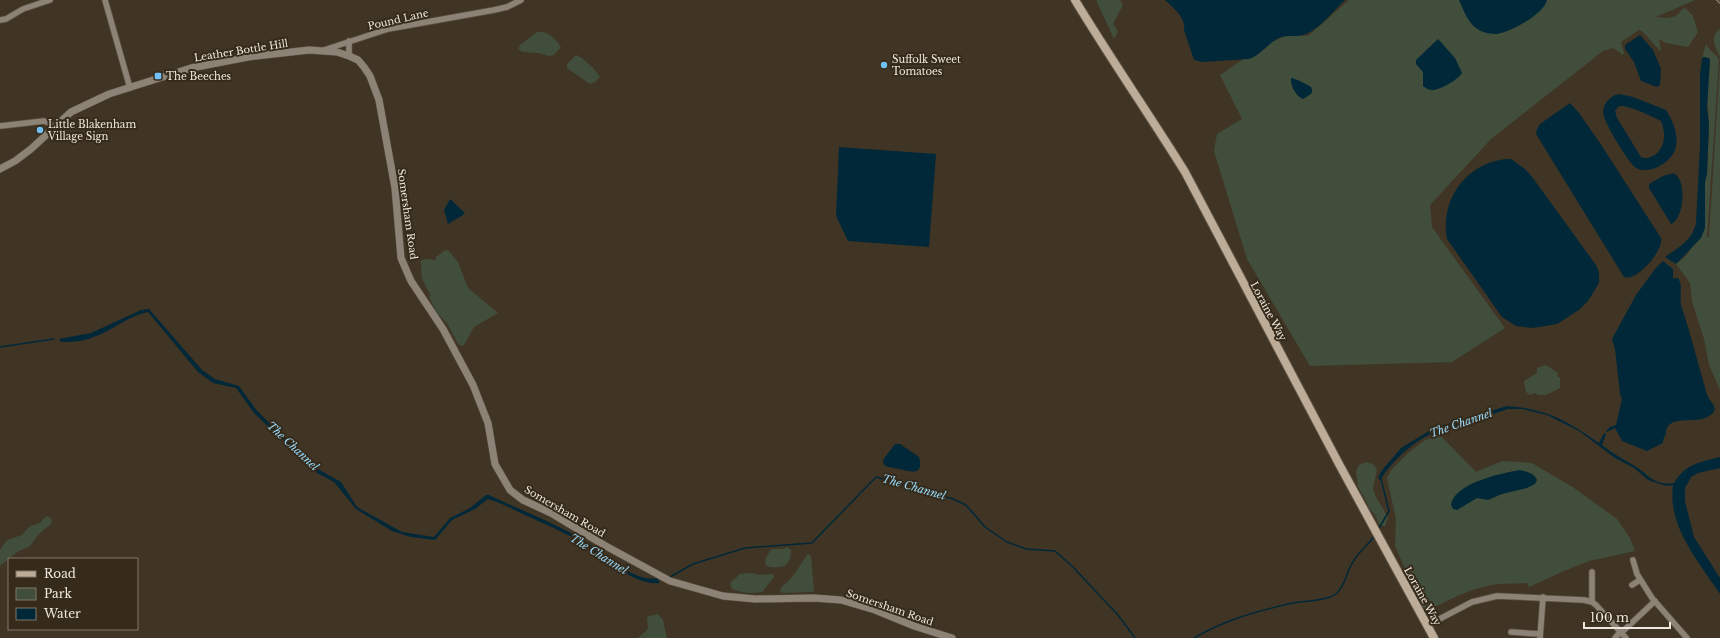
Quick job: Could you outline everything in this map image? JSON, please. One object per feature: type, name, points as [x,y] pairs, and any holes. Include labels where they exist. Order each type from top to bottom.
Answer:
[{"type":"main road","name":"Loraine Way","points":[[1075,0],[1102,45],[1185,172],[1339,464],[1434,638]]},
{"type":"street","points":[[0,20],[6,20],[23,9],[38,2],[50,0]]},
{"type":"street","points":[[105,0],[130,88]]},
{"type":"street","name":"Pound Lane","points":[[321,51],[388,29],[494,10],[507,7],[521,0]]},
{"type":"street","points":[[349,41],[349,56]]},
{"type":"street","name":"Leather Bottle Hill","points":[[0,169],[23,155],[53,127],[78,108],[130,88],[191,68],[295,51],[321,51]]},
{"type":"street","name":"Somersham Road","points":[[321,51],[336,52],[358,60],[370,76],[379,100],[395,188],[399,243],[403,262],[411,281],[443,329],[473,385],[488,424],[495,464],[510,490],[523,500],[551,513],[604,545],[670,581],[723,596],[755,599],[814,598],[841,600],[875,610],[914,626],[952,638]]},
{"type":"street","points":[[0,126],[44,121],[53,127]]},
{"type":"street","points":[[1633,560],[1634,568],[1640,580],[1655,601],[1687,638]]},
{"type":"street","points":[[1592,572],[1592,602]]},
{"type":"street","points":[[1632,584],[1640,580]]},
{"type":"street","points":[[1428,625],[1454,611],[1485,598],[1506,595],[1584,600],[1592,602],[1626,638]]},
{"type":"street","points":[[1511,632],[1540,636],[1543,598]]},
{"type":"street","points":[[1614,638],[1655,601]]},
{"type":"green space","points":[[1096,0],[1120,0],[1123,5],[1113,24],[1118,31],[1114,39]]},
{"type":"green space","points":[[1349,0],[1695,0],[1656,17],[1672,17],[1677,15],[1685,8],[1693,16],[1698,32],[1688,47],[1666,43],[1659,39],[1661,52],[1642,31],[1639,30],[1621,42],[1624,53],[1623,55],[1613,48],[1603,51],[1491,139],[1430,205],[1432,227],[1505,328],[1452,362],[1310,366],[1247,259],[1214,151],[1217,134],[1242,119],[1220,75],[1261,47],[1289,34],[1308,36]]},
{"type":"green space","points":[[1720,29],[1720,57],[1715,46],[1714,39],[1715,35]]},
{"type":"green space","points":[[537,32],[545,32],[554,38],[561,47],[554,55],[549,56],[538,53],[523,52],[518,49],[520,45]]},
{"type":"green space","points":[[1706,44],[1719,60],[1707,237],[1709,237],[1720,63],[1720,390],[1709,365],[1704,339],[1692,301],[1690,283],[1676,264],[1686,256],[1705,227],[1705,182],[1707,174],[1709,124],[1704,57],[1702,58]]},
{"type":"green space","points":[[576,55],[586,61],[598,74],[600,77],[595,82],[590,84],[567,68],[567,64]]},
{"type":"green space","points":[[448,250],[458,262],[468,288],[498,313],[474,327],[464,345],[461,346],[458,344],[447,323],[437,313],[422,278],[420,261],[425,259],[436,260],[436,257]]},
{"type":"green space","points":[[1546,365],[1558,373],[1557,376],[1560,378],[1560,388],[1546,395],[1538,395],[1535,393],[1530,395],[1526,392],[1524,381],[1537,373],[1537,368]]},
{"type":"green space","points":[[1440,435],[1476,472],[1502,461],[1532,463],[1574,488],[1617,519],[1630,538],[1635,551],[1589,561],[1529,587],[1527,583],[1500,584],[1483,587],[1457,596],[1424,612],[1395,546],[1396,519],[1387,478],[1392,469],[1408,453],[1425,440]]},
{"type":"green space","points":[[1366,462],[1373,464],[1377,469],[1373,489],[1388,517],[1385,526],[1381,526],[1378,522],[1358,487],[1356,471],[1359,465]]},
{"type":"green space","points":[[46,516],[51,518],[52,523],[38,535],[30,546],[8,558],[0,566],[0,550],[7,540],[22,535],[30,526],[40,523]]},
{"type":"green space","points":[[787,547],[791,550],[791,556],[787,564],[781,567],[766,566],[765,560],[771,549],[783,549]]},
{"type":"green space","points":[[808,554],[811,556],[813,592],[782,593],[780,591],[782,587],[790,579]]},
{"type":"green space","points":[[751,573],[759,575],[773,574],[774,577],[762,592],[747,593],[732,589],[730,583],[740,574]]},
{"type":"green space","points":[[658,614],[663,620],[667,638],[638,638],[648,629],[647,618]]},
{"type":"water","points":[[1165,0],[1345,0],[1312,31],[1303,35],[1279,38],[1249,59],[1202,62],[1194,60],[1184,30],[1183,21],[1178,13]]},
{"type":"water","points":[[1459,0],[1547,0],[1540,11],[1526,22],[1503,33],[1490,34],[1479,30],[1472,24]]},
{"type":"water","points":[[1640,35],[1653,50],[1661,69],[1660,85],[1657,87],[1641,81],[1634,62],[1625,49],[1625,45]]},
{"type":"water","points":[[1438,39],[1455,58],[1462,73],[1457,79],[1448,84],[1435,90],[1431,90],[1423,86],[1423,72],[1416,64],[1416,60]]},
{"type":"water","points":[[1702,58],[1709,58],[1710,60],[1707,108],[1709,124],[1707,174],[1705,182],[1705,228],[1701,238],[1676,264],[1665,257],[1680,247],[1688,239],[1696,223],[1700,145],[1700,75]]},
{"type":"water","points":[[1291,78],[1311,87],[1311,94],[1303,99],[1300,98],[1291,84]]},
{"type":"water","points":[[1619,94],[1633,97],[1666,110],[1672,120],[1676,132],[1676,143],[1673,154],[1662,165],[1645,170],[1635,167],[1611,131],[1603,111],[1608,100]],"holes":[[[1619,106],[1640,111],[1661,121],[1664,131],[1663,145],[1653,156],[1647,158],[1641,157],[1617,118],[1615,111]]]},
{"type":"water","points":[[1570,103],[1600,143],[1661,238],[1661,243],[1654,257],[1636,275],[1624,277],[1536,134],[1540,124]]},
{"type":"water","points":[[839,147],[936,154],[929,247],[848,241],[836,216]]},
{"type":"water","points":[[1511,159],[1525,169],[1533,178],[1596,265],[1599,272],[1599,283],[1588,301],[1579,310],[1557,324],[1533,328],[1516,326],[1502,317],[1447,239],[1446,224],[1448,210],[1453,196],[1460,184],[1470,174],[1482,166],[1496,161]]},
{"type":"water","points":[[1673,173],[1678,176],[1681,182],[1682,198],[1679,214],[1676,220],[1671,224],[1649,188],[1649,184],[1663,176]]},
{"type":"water","points":[[450,199],[465,213],[448,224],[444,210]]},
{"type":"water","points":[[1663,261],[1673,269],[1673,278],[1678,278],[1680,281],[1681,304],[1707,394],[1715,410],[1704,418],[1697,420],[1676,421],[1671,424],[1667,429],[1663,443],[1647,451],[1622,441],[1615,428],[1607,432],[1606,431],[1610,427],[1616,425],[1622,399],[1620,394],[1615,349],[1612,339],[1636,295],[1655,269]]},
{"type":"water","points":[[149,309],[202,370],[215,379],[239,386],[257,411],[318,469],[341,482],[357,507],[402,532],[434,537],[450,518],[470,508],[486,495],[489,495],[545,520],[585,541],[633,574],[641,577],[657,578],[660,583],[650,583],[630,576],[585,545],[557,529],[488,499],[475,509],[452,520],[435,540],[411,537],[392,531],[356,509],[334,482],[317,473],[254,413],[236,388],[213,383],[198,372],[148,312],[133,317],[105,332],[87,339],[76,342],[61,342],[59,339],[91,333],[141,310]]},
{"type":"water","points":[[1507,406],[1534,410],[1556,417],[1577,428],[1599,443],[1604,433],[1606,434],[1602,445],[1652,479],[1661,483],[1674,483],[1688,468],[1700,462],[1720,457],[1720,468],[1698,473],[1691,477],[1685,488],[1685,501],[1694,537],[1720,578],[1720,594],[1686,543],[1675,515],[1672,500],[1673,485],[1666,486],[1648,480],[1634,468],[1615,458],[1579,431],[1547,415],[1522,409],[1508,409],[1444,431],[1436,432],[1426,436],[1408,449],[1384,474],[1380,481],[1378,477],[1383,469],[1401,448],[1434,428]]},
{"type":"water","points":[[895,444],[900,444],[919,457],[919,469],[916,471],[909,471],[884,465],[883,460]]},
{"type":"water","points":[[1520,470],[1534,476],[1537,480],[1535,484],[1527,488],[1502,494],[1488,500],[1477,498],[1457,510],[1453,509],[1451,505],[1454,497],[1469,485],[1480,480]]},
{"type":"waterway","name":"The Channel","points":[[0,347],[54,339]]},
{"type":"waterway","name":"The Channel","points":[[670,577],[693,564],[745,548],[812,543],[876,477],[953,499],[966,505],[985,527],[1007,542],[1026,549],[1055,551],[1072,566],[1118,615],[1135,638]]},
{"type":"waterway","name":"The Channel","points":[[1378,530],[1389,511],[1381,479]]},
{"type":"waterway","name":"The Channel","points":[[1194,638],[1228,621],[1288,604],[1327,598],[1336,594],[1342,587],[1355,558],[1374,536]]},
{"type":"place","name":"Suffolk Sweet Tomatoes","points":[[884,65]]},
{"type":"place","name":"The Beeches","points":[[158,76]]},
{"type":"place","name":"Little Blakenham Village Sign","points":[[40,130]]}]
